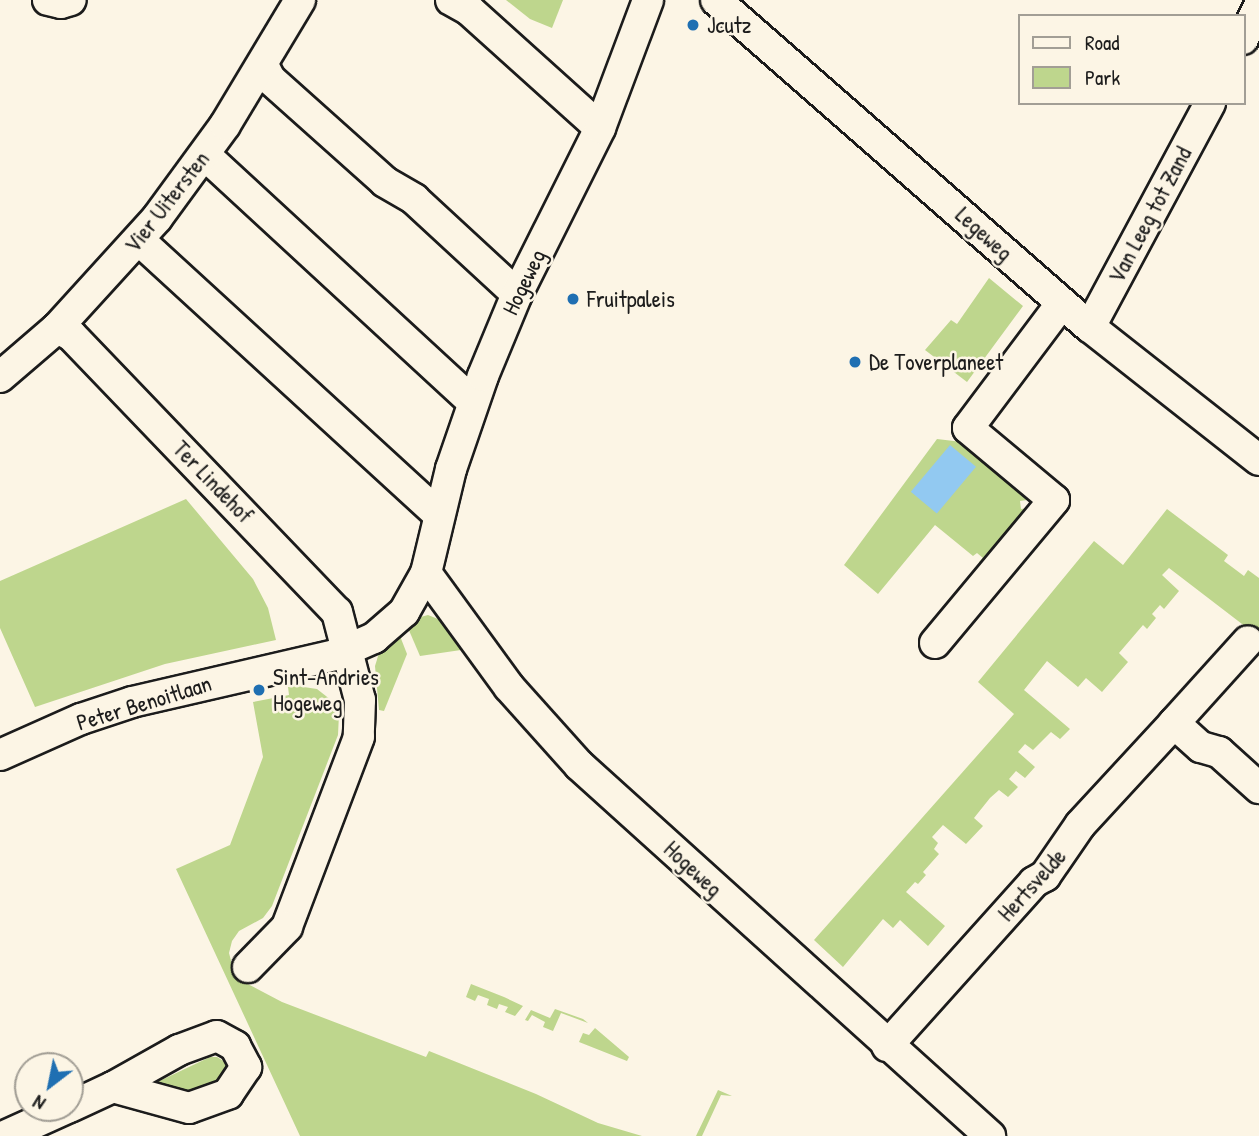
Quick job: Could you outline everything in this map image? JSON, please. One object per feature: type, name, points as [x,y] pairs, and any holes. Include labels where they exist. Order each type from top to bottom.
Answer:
[{"type":"street","points":[[48,0],[61,3],[71,0]]},
{"type":"street","name":"Vier Uitersten","points":[[0,377],[57,328],[139,240],[205,155],[263,65],[300,0]]},
{"type":"street","points":[[451,0],[469,10],[600,128]]},
{"type":"street","name":"Hogeweg","points":[[292,666],[348,651],[374,638],[395,622],[411,604],[426,573],[439,515],[473,402],[517,294],[600,128],[648,0]]},
{"type":"street","name":"Legeweg","points":[[716,0],[1090,327],[1259,460]]},
{"type":"street","points":[[1245,35],[1259,6]]},
{"type":"street","points":[[263,65],[270,79],[385,182],[414,199],[517,294]]},
{"type":"street","name":"Van Leeg tot Zand","points":[[1090,327],[1209,105]]},
{"type":"street","points":[[205,155],[473,402]]},
{"type":"street","points":[[139,240],[439,515]]},
{"type":"street","points":[[935,643],[1054,500],[968,428],[1062,303]]},
{"type":"street","name":"Ter Lindehof","points":[[57,328],[71,335],[332,605],[348,651]]},
{"type":"street","name":"Hogeweg","points":[[426,573],[509,687],[557,743],[887,1046],[974,1131]]},
{"type":"street","name":"Hertsvelde","points":[[887,1046],[1034,882],[1045,876],[1080,825],[1248,640]]},
{"type":"street","points":[[248,967],[287,928],[359,737],[362,714],[348,651]]},
{"type":"street","name":"Peter Benoitlaan","points":[[0,755],[81,719],[132,702],[292,666]]},
{"type":"street","points":[[1174,723],[1201,747],[1219,752],[1259,788]]},
{"type":"street","points":[[84,1100],[113,1087]]},
{"type":"street","points":[[5,1136],[35,1122]]},
{"type":"green space","points":[[506,0],[563,0],[552,28],[530,19]]},
{"type":"green space","points":[[989,278],[1023,306],[967,382],[925,350],[951,320],[957,324]]},
{"type":"green space","points":[[937,439],[962,442],[1027,496],[1027,500],[1020,501],[1021,509],[1028,508],[985,566],[979,562],[983,558],[977,553],[973,556],[935,525],[878,594],[844,565]]},
{"type":"green space","points":[[186,499],[253,579],[268,608],[276,640],[165,664],[35,707],[0,628],[0,581]]},
{"type":"green space","points":[[1167,509],[1228,555],[1224,561],[1244,576],[1248,570],[1259,578],[1259,637],[1169,568],[1162,575],[1179,591],[1164,609],[1160,605],[1152,614],[1156,618],[1147,629],[1143,625],[1119,653],[1128,662],[1102,692],[1086,678],[1078,687],[1047,661],[1024,690],[1070,729],[1060,739],[1051,732],[1033,750],[1025,744],[1018,752],[1035,767],[1025,778],[1016,771],[1009,779],[1018,787],[1008,797],[999,790],[990,798],[974,818],[983,826],[966,844],[943,825],[932,837],[938,843],[934,849],[939,854],[923,872],[926,875],[906,892],[945,926],[928,946],[900,920],[893,928],[883,919],[843,967],[814,940],[1014,714],[978,682],[1094,541],[1123,565]]},
{"type":"green space","points":[[428,615],[443,621],[461,650],[420,656],[408,628],[417,618]]},
{"type":"green space","points":[[400,636],[407,654],[384,711],[379,710],[375,666],[379,653]]},
{"type":"green space","points":[[288,687],[317,689],[331,700],[339,714],[338,735],[272,906],[263,918],[239,931],[232,941],[229,953],[234,972],[242,981],[282,1002],[426,1057],[429,1051],[536,1094],[598,1123],[642,1136],[300,1136],[176,869],[230,845],[263,757],[253,702],[289,695]]},
{"type":"green space","points":[[471,984],[523,1006],[515,1016],[505,1012],[508,1007],[499,1004],[497,1009],[487,1005],[489,999],[478,995],[475,1001],[466,997]]},
{"type":"green space","points":[[555,1009],[588,1023],[561,1013],[553,1031],[543,1027],[545,1022],[532,1015],[528,1021],[525,1020],[531,1010],[550,1018]]},
{"type":"green space","points":[[595,1028],[629,1057],[627,1061],[579,1042],[583,1033],[589,1035]]},
{"type":"green space","points":[[210,1057],[217,1057],[225,1062],[227,1069],[222,1080],[192,1094],[151,1085]]},
{"type":"green space","points":[[718,1090],[732,1096],[721,1095],[702,1136],[696,1136]]},
{"type":"water","points":[[950,445],[976,467],[937,514],[911,492]]},
{"type":"place","name":"Jcutz","points":[[693,25]]},
{"type":"place","name":"Fruitpaleis","points":[[573,299]]},
{"type":"place","name":"De Toverplaneet","points":[[855,362]]},
{"type":"place","name":"Sint-Andries Hogeweg","points":[[259,690]]}]
